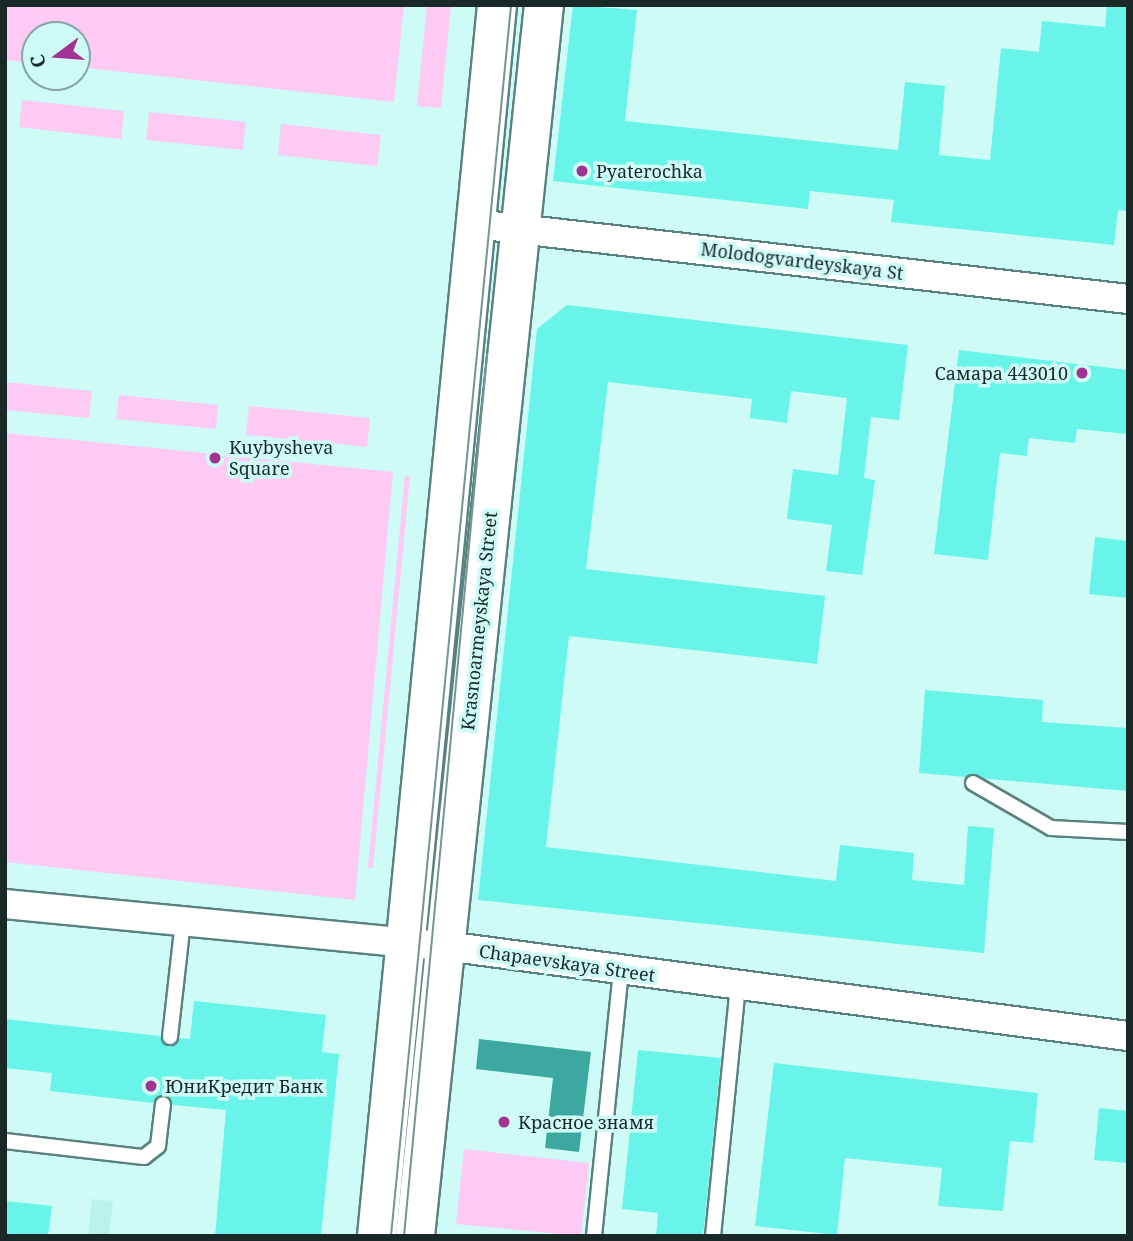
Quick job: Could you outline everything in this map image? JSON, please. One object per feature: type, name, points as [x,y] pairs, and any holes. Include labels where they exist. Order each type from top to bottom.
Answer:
[{"type":"main road","points":[[377,1236],[497,5]]},
{"type":"main road","name":"Krasnoarmeyskaya Street","points":[[415,1236],[544,5]]},
{"type":"street","name":"Molodogvardeyskaya St","points":[[475,224],[1128,299]]},
{"type":"street","name":"Chapaevskaya Street","points":[[5,904],[445,946],[1128,1036]]},
{"type":"lane","points":[[974,783],[1051,828],[1128,832]]},
{"type":"lane","points":[[170,1037],[183,921]]},
{"type":"lane","points":[[594,1236],[621,970]]},
{"type":"lane","points":[[713,1236],[738,985]]},
{"type":"lane","points":[[5,1141],[144,1157],[158,1146],[163,1104]]},
{"type":"shaded area","points":[[5,5],[404,5],[394,102],[91,69],[91,21],[21,21],[21,62],[5,60]]},
{"type":"shaded area","points":[[427,5],[451,5],[441,108],[417,106]]},
{"type":"shaded area","points":[[22,100],[124,111],[121,139],[19,127]]},
{"type":"shaded area","points":[[149,112],[246,122],[243,150],[146,140]]},
{"type":"shaded area","points":[[281,124],[381,135],[377,166],[278,155]]},
{"type":"shaded area","points":[[5,382],[92,391],[89,418],[5,410]]},
{"type":"shaded area","points":[[119,395],[218,405],[216,429],[116,419]]},
{"type":"shaded area","points":[[249,406],[370,418],[367,447],[246,435]]},
{"type":"shaded area","points":[[5,433],[393,472],[355,900],[5,862]]},
{"type":"shaded area","points":[[405,475],[410,476],[373,868],[368,868]]},
{"type":"shaded area","points":[[464,1149],[589,1163],[581,1236],[456,1224]]},
{"type":"shaded area","points":[[92,1199],[113,1201],[109,1236],[88,1236]]},
{"type":"water","points":[[479,1039],[591,1052],[579,1152],[545,1148],[553,1078],[476,1069]]},
{"type":"building","points":[[573,5],[637,10],[625,121],[898,150],[905,82],[945,86],[939,155],[990,160],[1001,48],[1039,52],[1042,21],[1105,27],[1107,5],[1128,5],[1128,211],[1118,210],[1114,245],[891,222],[894,200],[810,191],[808,209],[553,181]]},
{"type":"building","points":[[567,305],[908,345],[899,420],[871,417],[864,478],[875,480],[862,575],[826,571],[832,525],[787,519],[793,469],[838,475],[847,398],[791,391],[787,423],[750,418],[752,399],[608,382],[586,569],[825,596],[817,664],[569,636],[546,847],[836,881],[840,845],[914,853],[912,880],[964,885],[968,826],[994,828],[984,953],[478,900],[537,329]]},
{"type":"building","points":[[959,350],[1128,370],[1128,434],[1077,429],[1075,443],[1029,438],[1027,456],[1000,453],[988,560],[934,554]]},
{"type":"building","points":[[1095,537],[1128,541],[1128,598],[1089,594]]},
{"type":"building","points":[[925,690],[1043,700],[1042,722],[1128,728],[1128,791],[919,773]]},
{"type":"building","points":[[194,1001],[326,1015],[322,1052],[339,1054],[321,1236],[215,1236],[226,1110],[173,1105],[163,1094],[153,1103],[50,1091],[52,1073],[5,1068],[5,1019],[160,1036],[170,1047],[180,1038],[190,1039]]},
{"type":"building","points":[[638,1050],[721,1058],[703,1236],[656,1236],[658,1213],[622,1209]]},
{"type":"building","points":[[774,1063],[1038,1093],[1033,1143],[1010,1141],[1003,1211],[938,1206],[942,1168],[845,1158],[837,1235],[755,1226]]},
{"type":"building","points":[[1099,1108],[1128,1111],[1128,1163],[1094,1160]]},
{"type":"building","points":[[5,1201],[52,1206],[48,1236],[5,1236]]},
{"type":"tram line","points":[[391,1236],[511,5]]},
{"type":"tram line","points":[[404,1236],[487,354]]},
{"type":"place","name":"Pyaterochka","points":[[582,171]]},
{"type":"place","name":"Самара 443010","points":[[1082,373]]},
{"type":"place","name":"Kuybysheva Square","points":[[215,458]]},
{"type":"place","name":"ЮниКредит Банк","points":[[151,1086]]},
{"type":"place","name":"Красное знамя","points":[[504,1122]]}]
